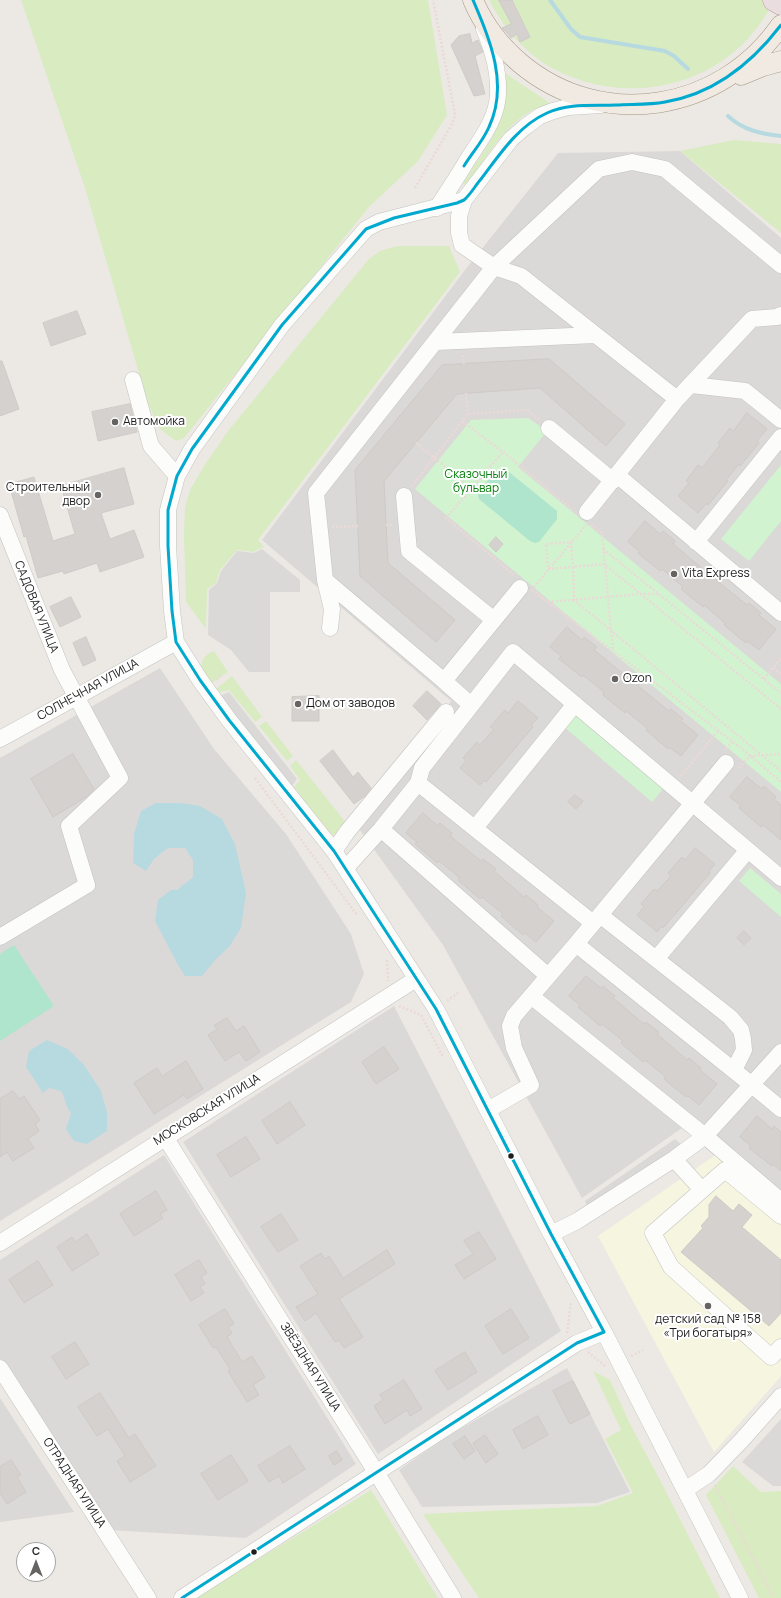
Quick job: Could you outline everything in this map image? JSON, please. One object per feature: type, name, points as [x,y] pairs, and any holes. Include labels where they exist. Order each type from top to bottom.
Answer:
[{"type":"highway","points":[[774,0],[781,4]]},
{"type":"main road","points":[[474,2],[485,23],[502,45],[528,69],[545,81],[564,90],[583,97],[604,102],[624,104],[666,102],[687,97],[763,66],[781,61]]},
{"type":"main road","points":[[706,89],[725,80],[747,63],[767,44],[781,25]]},
{"type":"street","points":[[437,208],[489,127],[496,108],[498,95],[498,75],[495,61],[474,2]]},
{"type":"street","points":[[624,104],[568,107],[540,116],[525,127],[511,139],[464,200],[459,216],[459,233],[462,245],[494,267],[520,276],[677,399]]},
{"type":"street","points":[[330,628],[332,609],[325,580],[316,493],[494,267],[599,169],[632,162],[665,169],[781,265]]},
{"type":"street","points":[[464,200],[379,222],[366,229],[282,326],[192,449],[177,476],[168,510],[168,546],[172,611],[176,642],[208,692],[229,720],[334,851],[436,1009],[740,1598]]},
{"type":"street","points":[[581,512],[615,478],[677,399],[692,385],[752,319],[780,318]]},
{"type":"street","points":[[436,342],[595,335]]},
{"type":"street","points":[[133,380],[151,446],[177,476]]},
{"type":"street","points":[[692,385],[745,391],[781,420]]},
{"type":"street","points":[[549,428],[696,542],[781,613]]},
{"type":"street","points":[[696,542],[781,437]]},
{"type":"street","points":[[404,496],[410,551],[494,620]]},
{"type":"street","name":"САДОВАЯ УЛИЦА","points":[[0,515],[62,670],[75,697],[120,778],[69,826],[87,885],[0,937]]},
{"type":"street","points":[[325,580],[471,705]]},
{"type":"street","points":[[444,681],[494,620],[520,584]]},
{"type":"street","name":"СОЛНЕЧНАЯ УЛИЦА","points":[[0,739],[176,642]]},
{"type":"street","points":[[346,868],[381,830],[418,783],[422,768],[513,652],[781,878]]},
{"type":"street","points":[[475,828],[575,704]]},
{"type":"street","points":[[334,851],[347,832],[446,712]]},
{"type":"street","points":[[488,1110],[531,1085],[514,1048],[510,1026],[514,1016],[693,803],[731,768]]},
{"type":"street","points":[[418,783],[475,828],[597,919],[656,959],[730,1017],[741,1030],[744,1050],[734,1070]]},
{"type":"street","points":[[381,830],[548,976]]},
{"type":"street","points":[[656,959],[748,850]]},
{"type":"street","points":[[576,944],[734,1070],[781,1110]]},
{"type":"street","name":"МОСКОВСКАЯ УЛИЦА","points":[[0,1243],[416,979]]},
{"type":"street","points":[[531,996],[705,1136],[781,1201]]},
{"type":"street","points":[[551,1234],[576,1221],[674,1159],[705,1136],[780,1057]]},
{"type":"street","name":"ЗВЁЗДНАЯ УЛИЦА","points":[[165,1137],[376,1472],[453,1598]]},
{"type":"street","points":[[674,1159],[702,1190]]},
{"type":"street","points":[[781,1216],[726,1170],[654,1233],[672,1267],[771,1357],[781,1347]]},
{"type":"street","points":[[182,1598],[577,1343],[604,1332]]},
{"type":"street","name":"ОТРАДНАЯ УЛИЦА","points":[[0,1368],[148,1598]]},
{"type":"street","points":[[685,1490],[709,1474],[781,1396]]},
{"type":"path","points":[[415,188],[452,124],[455,116],[433,0]]},
{"type":"path","points":[[466,393],[468,414]]},
{"type":"path","points":[[404,496],[468,414],[527,410],[549,428]]},
{"type":"path","points":[[462,421],[581,512]]},
{"type":"path","points":[[416,443],[472,489]]},
{"type":"path","points":[[503,452],[446,518],[520,584]]},
{"type":"path","points":[[613,651],[602,533],[588,523],[531,590],[718,731],[781,782]]},
{"type":"path","points":[[320,527],[358,526]]},
{"type":"path","points":[[571,542],[574,600],[781,771]]},
{"type":"path","points":[[548,569],[546,544],[571,542]]},
{"type":"path","points":[[603,549],[781,693]]},
{"type":"path","points":[[548,569],[604,564],[781,710]]},
{"type":"path","points":[[548,602],[607,596],[659,594]]},
{"type":"path","points":[[764,679],[781,658]]},
{"type":"path","points":[[773,668],[781,674]]},
{"type":"path","points":[[208,692],[222,674]]},
{"type":"path","points":[[672,786],[718,731]]},
{"type":"path","points":[[731,768],[750,756],[781,754]]},
{"type":"path","points":[[255,778],[358,918]]},
{"type":"path","points":[[387,956],[388,990],[391,996],[397,1005],[421,1015],[446,1064]]},
{"type":"path","points":[[572,1299],[567,1334],[608,1369],[643,1350]]},
{"type":"path","points":[[709,1474],[774,1598]]},
{"type":"shaded area","points":[[680,151],[781,238],[781,1212],[682,1128],[582,1198],[443,945],[357,826],[451,701],[262,540],[465,270],[558,153]]},
{"type":"shaded area","points":[[684,158],[781,241],[781,288],[637,166]]},
{"type":"shaded area","points":[[631,170],[764,285],[686,374],[548,254]]},
{"type":"shaded area","points":[[546,269],[720,414],[614,540],[524,465],[557,426],[605,466],[646,417],[515,306]]},
{"type":"shaded area","points":[[405,486],[529,593],[552,617],[481,707],[436,667],[473,620],[402,558],[397,497]]},
{"type":"shaded area","points":[[781,531],[781,601],[747,574]]},
{"type":"shaded area","points":[[262,549],[300,580],[300,592],[270,592],[270,672],[249,672],[231,650],[208,635],[209,590],[217,583],[221,571],[237,551],[254,553]]},
{"type":"shaded area","points":[[160,668],[214,749],[286,834],[351,934],[364,974],[351,1002],[0,1221],[0,758]]},
{"type":"shaded area","points":[[229,692],[297,779],[291,787],[219,696]]},
{"type":"shaded area","points":[[550,720],[653,807],[563,914],[460,827]]},
{"type":"shaded area","points":[[395,834],[565,976],[553,995],[687,1113],[583,1188],[389,842]]},
{"type":"shaded area","points":[[726,875],[781,921],[781,1019],[739,1069],[636,983]]},
{"type":"shaded area","points":[[394,1006],[561,1331],[378,1454],[183,1142]]},
{"type":"shaded area","points":[[675,1139],[684,1147],[589,1211],[585,1201]]},
{"type":"shaded area","name":"детский сад № 158 «Три богатыря»","points":[[717,1154],[781,1207],[781,1376],[714,1452],[598,1236]]},
{"type":"shaded area","points":[[164,1155],[356,1464],[246,1538],[108,1530],[0,1358],[0,1260]]},
{"type":"shaded area","points":[[567,1368],[630,1492],[597,1503],[422,1507],[399,1470],[446,1437]]},
{"type":"shaded area","points":[[0,1398],[74,1512],[0,1522]]},
{"type":"shaded area","points":[[781,1419],[781,1486],[773,1486],[742,1462]]},
{"type":"green space","points":[[21,0],[428,0],[447,115],[418,161],[368,208],[184,438],[176,441],[160,429],[148,404],[85,188]]},
{"type":"green space","points":[[489,0],[499,0],[520,42],[530,36],[512,0],[774,0],[755,30],[731,55],[702,72],[671,84],[637,88],[604,86],[570,77],[539,60],[510,33]]},
{"type":"green space","points":[[505,73],[551,104],[533,110],[513,125],[488,154],[467,186],[463,183],[491,140],[500,122],[506,98]]},
{"type":"green space","points":[[734,140],[781,144],[781,233],[680,151]]},
{"type":"green space","points":[[397,246],[449,246],[460,272],[258,540],[264,547],[253,552],[237,550],[220,570],[216,583],[207,589],[206,629],[186,602],[184,537],[185,507],[190,490],[204,466],[228,431],[369,259],[380,251]]},
{"type":"green space","name":"Сказочный бульвар","points":[[528,418],[547,431],[518,467],[781,684],[781,792],[415,489],[471,420]]},
{"type":"green space","points":[[781,465],[781,521],[749,561],[721,539]]},
{"type":"green space","points":[[504,468],[557,511],[557,519],[539,542],[535,543],[530,541],[479,499],[478,491],[497,471]]},
{"type":"green space","points":[[214,651],[228,672],[212,683],[201,667],[205,657]]},
{"type":"green space","points":[[232,676],[262,717],[255,722],[229,690],[220,692],[216,689]]},
{"type":"green space","points":[[574,712],[663,789],[652,802],[563,726]]},
{"type":"green space","points":[[266,721],[293,756],[287,761],[259,726]]},
{"type":"green space","points":[[296,760],[347,824],[339,833],[333,835],[327,831],[294,787],[300,780],[290,766]]},
{"type":"green space","points":[[750,868],[781,894],[781,917],[739,881]]},
{"type":"green space","points":[[14,945],[54,1006],[0,1041],[0,954]]},
{"type":"green space","points":[[593,1371],[610,1380],[630,1424],[720,1598],[479,1598],[423,1514],[597,1506],[633,1493],[605,1439],[621,1430]]},
{"type":"green space","points":[[733,1466],[761,1492],[781,1491],[781,1598],[759,1598],[706,1495]]},
{"type":"green space","points":[[371,1490],[438,1598],[195,1598]]},
{"type":"water","points":[[156,803],[181,803],[200,806],[222,819],[235,844],[246,893],[241,928],[229,947],[216,959],[202,976],[185,976],[155,921],[158,900],[171,890],[177,890],[193,877],[193,860],[185,848],[168,848],[154,859],[146,871],[133,863],[134,834],[141,811]]},
{"type":"water","points":[[47,1040],[68,1049],[84,1065],[101,1091],[107,1112],[107,1131],[87,1144],[74,1141],[66,1129],[71,1113],[61,1091],[49,1088],[43,1093],[26,1067],[29,1051]]},
{"type":"building","points":[[499,0],[512,0],[530,37],[520,42],[517,34],[511,38],[502,28],[511,24]]},
{"type":"building","points":[[470,34],[472,43],[478,40],[483,52],[475,56],[485,94],[474,96],[451,45],[459,36]]},
{"type":"building","points":[[77,311],[86,334],[51,346],[43,323]]},
{"type":"building","points":[[549,359],[625,424],[606,446],[540,388],[457,394],[384,481],[388,563],[455,620],[436,642],[360,576],[355,470],[442,365]]},
{"type":"building","points":[[0,361],[2,361],[19,409],[0,416]]},
{"type":"building","name":"Автомойка","points":[[130,404],[137,432],[98,441],[92,412]]},
{"type":"building","points":[[747,413],[767,429],[757,441],[759,443],[726,480],[728,481],[708,505],[707,503],[698,513],[678,496],[689,483],[686,481],[698,465],[702,468],[720,445],[718,443],[730,428],[733,431]]},
{"type":"building","points":[[124,468],[134,504],[101,513],[110,539],[134,530],[144,557],[100,572],[97,563],[64,574],[63,571],[38,578],[26,536],[24,537],[9,484],[34,477],[53,541],[75,534],[61,486]]},
{"type":"building","points":[[645,521],[660,534],[663,531],[675,541],[673,544],[704,570],[706,567],[718,578],[716,580],[747,605],[749,603],[761,613],[759,615],[776,629],[759,650],[747,641],[746,643],[724,625],[725,623],[704,605],[703,607],[681,589],[683,587],[662,569],[660,571],[638,553],[639,551],[628,542]]},
{"type":"building","points":[[496,537],[503,544],[496,552],[489,545]]},
{"type":"building","points":[[71,597],[81,617],[60,627],[50,607]]},
{"type":"building","points":[[567,627],[582,640],[584,637],[597,647],[594,650],[626,676],[628,673],[640,683],[638,686],[669,711],[671,709],[683,719],[681,721],[698,735],[681,756],[669,747],[668,749],[646,730],[647,728],[626,711],[625,713],[603,695],[604,692],[583,675],[582,677],[559,659],[561,656],[550,647]]},
{"type":"building","points":[[86,637],[96,660],[83,666],[73,643]]},
{"type":"building","points":[[427,691],[441,704],[427,720],[413,706]]},
{"type":"building","points":[[319,696],[319,721],[292,721],[292,697]]},
{"type":"building","points":[[518,701],[538,718],[531,725],[533,727],[506,759],[486,782],[484,780],[480,785],[460,768],[466,761],[463,758],[477,742],[480,745],[494,729],[490,727],[505,710],[508,713]]},
{"type":"building","points":[[333,750],[353,777],[358,772],[371,788],[365,796],[354,804],[320,761]]},
{"type":"building","points":[[73,754],[94,789],[86,797],[53,817],[31,779]]},
{"type":"building","points":[[747,777],[762,789],[764,786],[776,797],[774,799],[781,805],[781,840],[763,825],[761,827],[739,808],[741,806],[730,797]]},
{"type":"building","points":[[575,795],[583,801],[576,809],[568,802]]},
{"type":"building","points":[[423,813],[438,826],[440,823],[452,833],[450,836],[481,861],[483,859],[496,869],[494,871],[524,897],[526,895],[538,905],[537,907],[554,921],[536,942],[525,933],[523,935],[501,916],[503,914],[482,897],[480,899],[458,880],[460,878],[439,861],[437,863],[415,844],[417,842],[406,833]]},
{"type":"building","points":[[695,848],[715,864],[709,871],[710,873],[683,905],[663,928],[661,926],[657,932],[637,915],[644,907],[641,904],[654,889],[657,891],[671,876],[668,873],[682,857],[685,860]]},
{"type":"building","points":[[744,931],[751,938],[744,945],[737,938]]},
{"type":"building","points":[[586,976],[601,988],[603,986],[615,996],[613,998],[644,1024],[646,1022],[659,1032],[657,1034],[687,1060],[689,1058],[701,1068],[700,1070],[717,1084],[699,1105],[688,1096],[686,1097],[664,1079],[666,1077],[645,1060],[643,1062],[621,1043],[623,1041],[602,1024],[600,1026],[578,1007],[580,1005],[569,996]]},
{"type":"building","points":[[227,1018],[236,1031],[244,1026],[260,1052],[246,1061],[239,1052],[225,1061],[208,1035],[217,1029],[214,1026]]},
{"type":"building","points":[[384,1047],[399,1069],[376,1084],[362,1062]]},
{"type":"building","points":[[186,1061],[203,1089],[187,1099],[184,1095],[154,1114],[134,1083],[157,1068],[162,1076]]},
{"type":"building","points":[[13,1091],[19,1099],[24,1096],[40,1120],[35,1124],[39,1131],[28,1139],[34,1148],[13,1161],[7,1152],[0,1157],[0,1099]]},
{"type":"building","points":[[290,1102],[305,1125],[277,1144],[262,1121]]},
{"type":"building","points":[[757,1116],[772,1129],[774,1126],[781,1132],[781,1171],[749,1148],[751,1146],[740,1137]]},
{"type":"building","points":[[246,1137],[260,1159],[231,1177],[217,1155]]},
{"type":"building","points":[[156,1191],[167,1210],[160,1214],[163,1218],[134,1236],[120,1214]]},
{"type":"building","points":[[716,1196],[733,1211],[739,1204],[752,1215],[742,1227],[781,1260],[781,1313],[769,1326],[681,1252],[703,1228],[701,1226],[709,1217],[709,1205]]},
{"type":"building","points":[[281,1214],[298,1240],[278,1252],[261,1227]]},
{"type":"building","points":[[479,1232],[496,1259],[464,1279],[455,1265],[473,1254],[464,1241]]},
{"type":"building","points":[[87,1234],[99,1254],[72,1271],[57,1247],[72,1237],[75,1242]]},
{"type":"building","points":[[387,1250],[395,1264],[339,1299],[363,1337],[344,1348],[339,1340],[335,1342],[316,1313],[305,1321],[296,1307],[318,1294],[300,1266],[321,1253],[325,1259],[329,1256],[343,1278]]},
{"type":"building","points":[[199,1260],[207,1273],[201,1277],[205,1284],[200,1287],[204,1293],[191,1301],[175,1275]]},
{"type":"building","points":[[38,1261],[53,1285],[24,1303],[9,1280]]},
{"type":"building","points":[[225,1309],[234,1324],[228,1327],[232,1333],[227,1337],[242,1362],[252,1356],[265,1377],[253,1385],[259,1395],[247,1402],[228,1371],[230,1369],[216,1347],[213,1348],[199,1325]]},
{"type":"building","points":[[511,1309],[529,1338],[503,1354],[485,1326]]},
{"type":"building","points":[[75,1342],[89,1364],[66,1379],[52,1357]]},
{"type":"building","points":[[465,1352],[477,1372],[448,1390],[435,1371]]},
{"type":"building","points":[[404,1380],[422,1409],[410,1416],[407,1410],[385,1424],[374,1406],[383,1400],[380,1395]]},
{"type":"building","points":[[573,1381],[590,1414],[570,1424],[553,1391]]},
{"type":"building","points":[[100,1393],[129,1438],[135,1434],[156,1466],[130,1482],[117,1461],[125,1456],[108,1429],[97,1436],[78,1407]]},
{"type":"building","points":[[538,1416],[548,1435],[523,1449],[513,1430]]},
{"type":"building","points":[[485,1435],[498,1454],[486,1463],[473,1444]]},
{"type":"building","points":[[465,1436],[475,1451],[464,1459],[453,1444]]},
{"type":"building","points":[[290,1446],[305,1469],[283,1483],[279,1476],[269,1482],[258,1466]]},
{"type":"building","points":[[337,1451],[342,1460],[334,1465],[329,1456]]},
{"type":"building","points":[[231,1455],[248,1481],[218,1500],[201,1474]]},
{"type":"building","points":[[11,1460],[21,1475],[17,1477],[26,1492],[7,1504],[0,1493],[0,1467]]},
{"type":"waterway","points":[[550,0],[571,29],[580,37],[665,51],[674,56],[688,69]]},
{"type":"waterway","points":[[728,116],[746,128],[766,134],[781,136]]},
{"type":"transit line","points":[[464,166],[487,132],[495,111],[497,95],[497,78],[491,46],[473,0]]},
{"type":"transit line","points":[[182,1598],[577,1343],[604,1332],[551,1234],[436,1009],[334,851],[229,720],[200,680],[176,642],[172,611],[168,546],[168,510],[177,476],[192,449],[282,325],[366,229],[394,218],[464,200],[518,133],[527,125],[547,113],[572,106],[659,103],[683,98],[699,92],[730,75],[744,64],[770,39],[781,25]]},
{"type":"place","name":"Автомойка","points":[[115,422]]},
{"type":"place","name":"Строительный двор","points":[[98,495]]},
{"type":"place","name":"Vita Express","points":[[674,574]]},
{"type":"place","name":"Ozon","points":[[615,679]]},
{"type":"place","name":"Дом от заводов","points":[[298,704]]},
{"type":"place","name":"детский сад № 158 «Три богатыря»","points":[[708,1306]]}]
